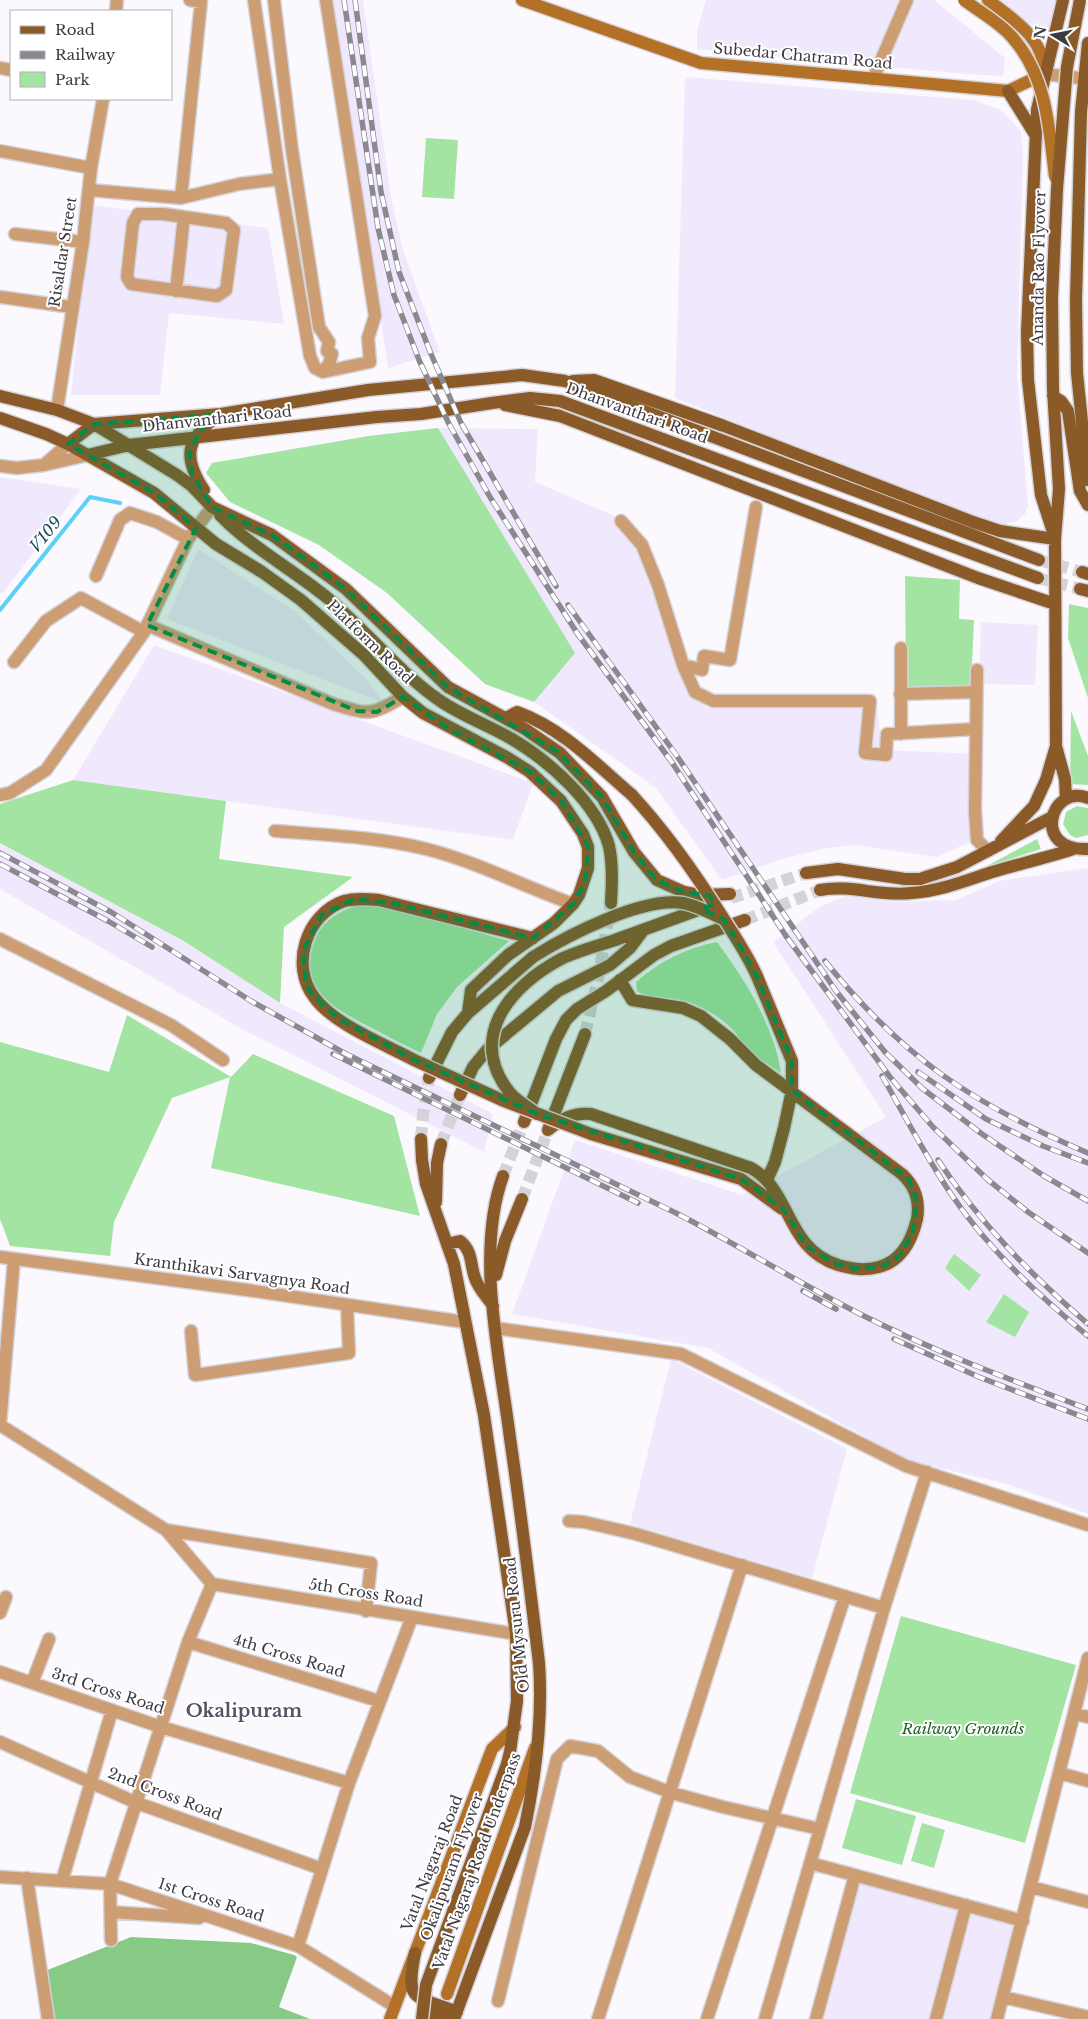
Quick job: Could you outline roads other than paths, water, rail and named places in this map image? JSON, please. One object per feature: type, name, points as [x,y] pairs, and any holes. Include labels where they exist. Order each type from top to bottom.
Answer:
[{"type":"main road","name":"Subedar Chatram Road","points":[[522,0],[701,63],[1008,91]]},
{"type":"main road","points":[[964,0],[1012,37],[1034,68],[1046,111],[1057,189]]},
{"type":"main road","points":[[988,0],[1020,24],[1031,35],[1042,52],[1044,74]]},
{"type":"main road","points":[[1063,0],[1037,110],[1027,332],[1028,380],[1041,495],[1055,539],[1056,746],[1065,779],[1066,799]]},
{"type":"main road","name":"Ananda Rao Flyover","points":[[1055,539],[1059,489],[1053,396],[1052,298],[1057,189],[1067,68],[1080,0]]},
{"type":"main road","points":[[1088,43],[1076,300],[1077,373],[1088,480]]},
{"type":"main road","points":[[1036,136],[1008,91],[1044,74]]},
{"type":"main road","name":"Dhanvanthari Road","points":[[94,424],[221,414],[368,390],[522,375],[565,381],[1039,560]]},
{"type":"main road","points":[[565,381],[594,380],[724,426],[973,522],[1000,531],[1055,539]]},
{"type":"main road","points":[[0,396],[57,410],[94,424],[177,474],[192,486],[240,536],[337,606],[404,670],[438,699],[510,738],[545,762],[594,814],[603,830],[612,864],[611,903]]},
{"type":"main road","points":[[1053,396],[1061,401],[1068,411],[1080,491],[1088,505]]},
{"type":"main road","name":"Dhanvanthari Road","points":[[88,455],[129,445],[377,417],[421,414],[492,402],[530,398],[560,401],[1038,578]]},
{"type":"main road","points":[[492,402],[560,416],[970,575],[1056,604]]},
{"type":"main road","points":[[221,414],[210,421],[194,439],[190,453],[192,473],[212,506],[272,535],[346,589],[448,687],[506,718],[560,753],[588,780],[610,809],[634,852],[657,880],[684,892],[700,895],[731,896],[642,932],[574,954],[549,967],[529,981],[509,1000],[495,1023],[492,1038],[495,1065],[510,1093],[537,1114]]},
{"type":"main road","name":"Platform Road","points":[[0,418],[68,444],[154,492],[216,544],[262,572],[301,600],[364,655],[403,696],[423,713],[447,728],[508,758],[530,772],[561,802],[583,834],[590,856],[585,882],[573,904],[554,923],[508,955],[471,990],[468,1013]]},
{"type":"main road","points":[[68,444],[94,424]]},
{"type":"main road","points":[[506,718],[517,712],[535,719],[566,739],[632,796],[678,848],[748,956],[792,1061],[792,1090],[776,1162],[767,1180]]},
{"type":"main road","points":[[991,849],[1034,806],[1046,780],[1056,746]]},
{"type":"main road","points":[[806,873],[838,869],[905,879],[920,879],[957,867],[1052,817],[1060,804],[1066,799],[1075,796],[1088,798]]},
{"type":"main road","points":[[1052,817],[1052,826],[1059,841],[1073,849]]},
{"type":"main road","points":[[820,890],[847,888],[894,894],[915,893],[954,886],[994,871],[1073,849],[1088,849]]},
{"type":"main road","points":[[533,938],[379,900],[354,899],[344,902],[321,915],[307,937],[302,969],[306,984],[314,998],[340,1020],[414,1060],[504,1102],[591,1134],[741,1179],[754,1186],[784,1210]]},
{"type":"main road","points":[[430,1078],[452,1032],[468,1013],[533,957],[561,940],[634,909],[657,903],[683,903],[709,911],[725,920]]},
{"type":"main road","points":[[524,1122],[556,1039],[566,1020],[577,1009],[654,955],[671,946],[745,920]]},
{"type":"main road","points":[[460,1095],[473,1067],[487,1050],[558,991],[610,965],[630,948],[642,932]]},
{"type":"main road","points":[[584,1034],[547,1131],[560,1120],[579,1114],[591,1114],[737,1162],[756,1170],[767,1180],[800,1238],[814,1252],[834,1263],[855,1269],[884,1266],[900,1256],[913,1234],[918,1215],[914,1190],[902,1174],[792,1090],[756,1065],[730,1039],[701,1016],[683,1008],[632,1000],[620,980]]},
{"type":"main road","name":"Old Mysuru Road","points":[[421,1139],[422,1160],[435,1212],[457,1277],[464,1322],[484,1415],[516,1634],[518,1668],[515,1726]]},
{"type":"main road","points":[[435,1212],[441,1144]]},
{"type":"main road","points":[[493,1306],[491,1227],[493,1209],[504,1176]]},
{"type":"main road","points":[[493,1306],[500,1256],[522,1199]]},
{"type":"main road","points":[[447,1244],[460,1241],[466,1246],[471,1256],[474,1278],[493,1306]]},
{"type":"main road","name":"Old Mysuru Road","points":[[456,2015],[525,1827],[538,1739],[541,1689],[493,1306]]},
{"type":"main road","name":"Okalipuram Flyover","points":[[422,2019],[426,1985],[507,1764],[515,1726]]},
{"type":"main road","name":"Vatal Nagaraj Road","points":[[390,2019],[492,1749],[515,1726]]},
{"type":"main road","name":"Vatal Nagaraj Road Underpass","points":[[447,1994],[538,1739]]},
{"type":"main road","points":[[415,1953],[410,1989],[415,1996],[456,2015]]},
{"type":"main road","points":[[422,2019],[433,2013],[445,2019]]},
{"type":"street","points":[[181,198],[202,2],[190,0]]},
{"type":"street","points":[[254,0],[280,179],[310,356],[315,368],[323,372],[370,362],[368,338],[375,316],[326,0]]},
{"type":"street","points":[[274,0],[292,150],[319,327],[329,342],[327,351],[332,354],[330,364],[323,372]]},
{"type":"street","points":[[873,78],[907,0]]},
{"type":"street","points":[[1044,74],[1086,79]]},
{"type":"street","name":"Risaldar Street","points":[[57,410],[91,168],[103,100]]},
{"type":"street","points":[[0,151],[91,168]]},
{"type":"street","points":[[88,190],[181,198],[239,184],[280,179]]},
{"type":"street","points":[[163,214],[165,197]]},
{"type":"street","points":[[138,214],[163,214],[184,217],[226,223],[234,230],[226,290],[217,296],[131,284],[127,277],[133,223],[138,214]]},
{"type":"street","points":[[176,290],[184,217]]},
{"type":"street","points":[[15,234],[82,242]]},
{"type":"street","points":[[0,297],[71,307]]},
{"type":"street","points":[[44,465],[68,444]]},
{"type":"street","points":[[0,466],[17,468],[44,465],[88,455]]},
{"type":"street","points":[[0,794],[10,793],[46,770],[145,629],[188,539],[212,506]]},
{"type":"street","points":[[683,665],[702,670],[704,656],[730,660],[756,506]]},
{"type":"street","points":[[96,576],[120,520],[130,513],[157,522],[188,539]]},
{"type":"street","points":[[621,521],[642,545],[658,585],[683,665],[695,692],[713,701],[870,701],[865,753],[886,755],[887,734],[975,729]]},
{"type":"street","points":[[14,662],[46,621],[80,598],[145,629],[333,704],[370,713],[377,712],[403,696]]},
{"type":"street","points":[[901,648],[901,734]]},
{"type":"street","points":[[977,670],[975,729],[977,840],[991,849]]},
{"type":"street","points":[[900,694],[976,692]]},
{"type":"street","points":[[275,831],[396,843],[430,850],[573,904]]},
{"type":"street","points":[[0,939],[171,1025],[223,1060]]},
{"type":"street","name":"Kranthikavi Sarvagnya Road","points":[[0,1257],[464,1322]]},
{"type":"street","points":[[14,1259],[0,1425],[166,1530],[212,1584],[188,1642],[110,1884],[110,1940]]},
{"type":"street","points":[[190,1331],[195,1375],[349,1353],[347,1305]]},
{"type":"street","points":[[495,1328],[681,1354],[906,1466],[1088,1525]]},
{"type":"street","points":[[765,2019],[884,1608],[927,1472]]},
{"type":"street","points":[[569,1521],[584,1522],[636,1534],[884,1608]]},
{"type":"street","points":[[166,1530],[371,1564],[366,1611]]},
{"type":"street","points":[[598,2019],[672,1793],[742,1566]]},
{"type":"street","name":"5th Cross Road","points":[[212,1584],[366,1611],[516,1634]]},
{"type":"street","points":[[707,2019],[845,1596]]},
{"type":"street","points":[[0,1612],[6,1597]]},
{"type":"street","points":[[298,1946],[349,1783],[412,1617]]},
{"type":"street","points":[[32,1683],[49,1639]]},
{"type":"street","name":"4th Cross Road","points":[[188,1642],[379,1700]]},
{"type":"street","points":[[997,2019],[1088,1658]]},
{"type":"street","name":"3rd Cross Road","points":[[0,1672],[161,1726],[349,1783]]},
{"type":"street","points":[[62,1881],[112,1710]]},
{"type":"street","points":[[1074,1714],[1088,1717]]},
{"type":"street","name":"2nd Cross Road","points":[[0,1742],[137,1803],[322,1869]]},
{"type":"street","points":[[498,2001],[557,1759],[570,1746],[598,1751],[630,1777],[672,1793],[723,1807],[820,1829]]},
{"type":"street","points":[[1059,1773],[1088,1781]]},
{"type":"street","points":[[810,1863],[1023,1921]]},
{"type":"street","points":[[816,2019],[855,1875]]},
{"type":"street","name":"1st Cross Road","points":[[0,1877],[110,1884],[298,1946],[394,2006]]},
{"type":"street","points":[[27,1878],[48,2019]]},
{"type":"street","points":[[1031,1887],[1088,1902]]},
{"type":"street","points":[[936,2019],[966,1905]]},
{"type":"street","points":[[110,1912],[219,1920]]},
{"type":"street","points":[[1003,1996],[1088,2017]]},
{"type":"waterway","name":"V109","points":[[0,610],[90,497],[120,503]]},
{"type":"tunnel","points":[[1039,560],[1082,572]]},
{"type":"tunnel","points":[[1038,578],[1080,589]]},
{"type":"tunnel","points":[[731,898],[806,873]]},
{"type":"tunnel","points":[[745,920],[820,890]]},
{"type":"tunnel","points":[[585,1034],[598,979],[611,903]]},
{"type":"tunnel","points":[[421,1139],[429,1078]]},
{"type":"tunnel","points":[[441,1144],[460,1095]]},
{"type":"tunnel","points":[[503,1176],[524,1122]]},
{"type":"tunnel","points":[[522,1199],[547,1133]]},
{"type":"railway","points":[[344,0],[378,228],[394,295],[419,360],[449,424],[490,497],[577,633],[671,761],[786,936],[890,1077],[933,1127],[987,1179],[1028,1212],[1088,1253]]},
{"type":"railway","points":[[355,0],[381,192],[399,272],[431,354],[461,423],[556,586]]},
{"type":"railway","points":[[568,605],[677,756],[836,991],[885,1052],[923,1089],[982,1134],[1044,1176],[1088,1201]]},
{"type":"railway","points":[[0,853],[111,912],[251,1001],[346,1054],[676,1213],[888,1328],[972,1364],[1088,1409]]},
{"type":"railway","points":[[0,864],[108,921],[152,947]]},
{"type":"railway","points":[[825,961],[883,1025],[912,1052],[943,1075],[975,1097],[1010,1116],[1088,1153]]},
{"type":"railway","points":[[333,1054],[638,1203]]},
{"type":"railway","points":[[918,1072],[986,1119],[1043,1146],[1088,1163]]},
{"type":"railway","points":[[882,1076],[933,1166],[965,1214],[997,1252],[1032,1288],[1088,1336]]},
{"type":"railway","points":[[938,1160],[971,1205],[1007,1247],[1088,1324]]},
{"type":"railway","points":[[803,1291],[836,1309]]},
{"type":"railway","points":[[894,1339],[979,1377],[1088,1419]]},
{"type":"district","name":"Okalipuram","points":[[244,1711]]},
{"type":"park label","name":"Railway Grounds","points":[[963,1729]]}]
